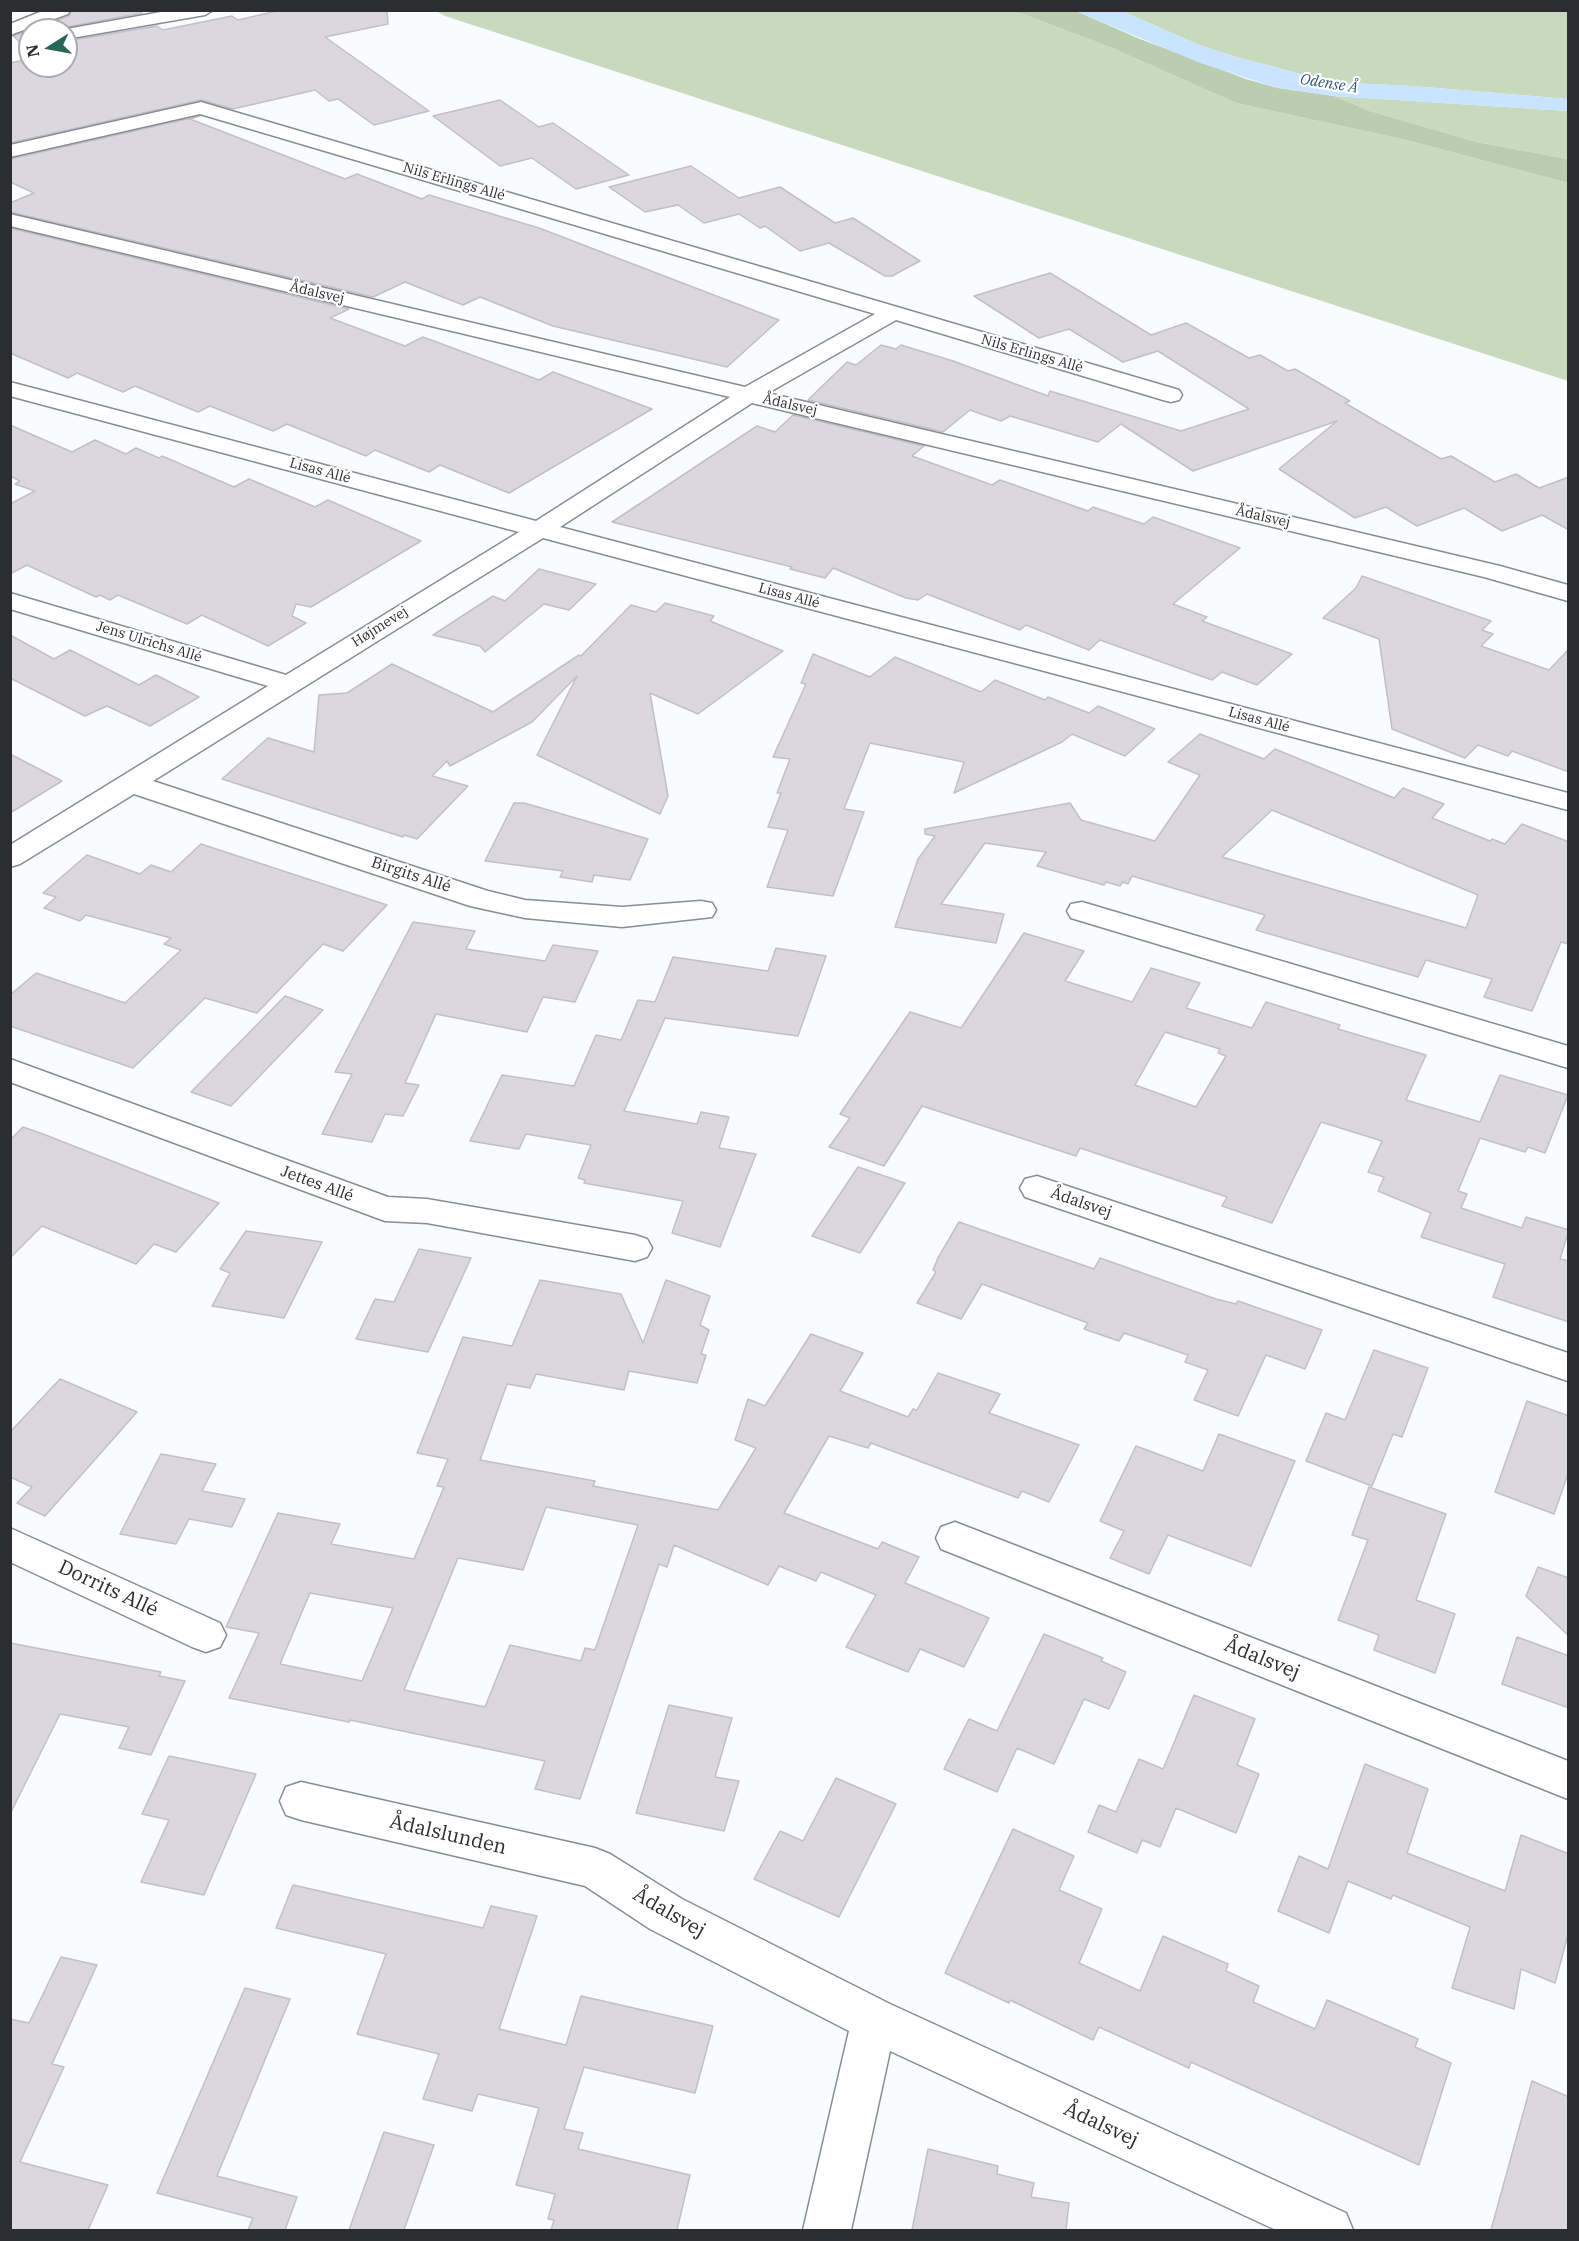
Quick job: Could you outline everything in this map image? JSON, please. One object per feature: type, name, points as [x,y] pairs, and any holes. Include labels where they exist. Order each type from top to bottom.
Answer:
[{"type":"street","points":[[10,30],[62,10]]},
{"type":"street","points":[[78,32],[205,10]]},
{"type":"street","name":"Nils Erlings Allé","points":[[10,151],[201,108],[1171,395]]},
{"type":"street","name":"Ådalsvej","points":[[10,220],[1491,571],[1569,592]]},
{"type":"street","points":[[749,396],[807,359],[893,313]]},
{"type":"street","name":"Lisas Allé","points":[[10,389],[1569,802]]},
{"type":"street","name":"Højmevej","points":[[10,858],[539,530],[749,396]]},
{"type":"street","name":"Jens Ulrichs Allé","points":[[10,601],[288,684]]},
{"type":"street","name":"Birgits Allé","points":[[130,783],[481,899],[525,909],[622,917],[701,910]]},
{"type":"street","points":[[1082,911],[1569,1057]]},
{"type":"street","name":"Jettes Allé","points":[[10,1070],[385,1209],[427,1211],[635,1248]]},
{"type":"street","name":"Ådalsvej","points":[[1037,1188],[1569,1367]]},
{"type":"street","name":"Ådalsvej","points":[[955,1538],[1569,1779]]},
{"type":"street","name":"Dorrits Allé","points":[[10,1544],[206,1635]]},
{"type":"street","name":"Ådalslunden","points":[[301,1801],[595,1868]]},
{"type":"street","name":"Ådalsvej","points":[[595,1868],[666,1914],[873,2020],[1329,2230]]},
{"type":"street","points":[[827,2230],[873,2020]]},
{"type":"green space","points":[[436,11],[1007,11],[1023,14],[1112,48],[1236,103],[1406,140],[1568,183],[1568,381],[445,16]]},
{"type":"green space","points":[[1007,11],[1076,11],[1140,39],[1246,79],[1278,88],[1334,96],[1370,111],[1477,142],[1568,159],[1568,183],[1406,140],[1236,103],[1112,48],[1023,14]]},
{"type":"green space","points":[[1122,11],[1568,11],[1568,99],[1349,83],[1312,77],[1199,45]]},
{"type":"green space","points":[[1334,96],[1568,111],[1568,159],[1477,142],[1370,111]]},
{"type":"water","name":"Odense Å","points":[[1076,11],[1122,11],[1199,45],[1312,77],[1349,83],[1568,99],[1568,111],[1334,96],[1278,88],[1200,63]]},
{"type":"building","points":[[72,10],[138,10],[142,13],[78,25],[78,18],[63,18],[69,16]]},
{"type":"building","points":[[281,10],[387,10],[388,24],[325,37],[429,111],[374,125],[338,99],[329,101],[315,90],[233,109],[201,100],[10,143],[10,63],[18,61],[18,78],[78,78],[78,39],[157,26],[163,30],[232,16],[238,20]]},
{"type":"building","points":[[500,100],[539,127],[553,123],[629,175],[576,189],[532,158],[500,166],[433,116]]},
{"type":"building","points":[[200,116],[190,119],[345,179],[357,174],[422,199],[429,195],[539,228],[779,320],[727,367],[553,326],[480,297],[463,305],[405,282],[373,297],[10,212],[10,203],[34,193],[10,182],[10,159]]},
{"type":"building","points":[[691,166],[739,198],[780,187],[835,223],[853,218],[920,261],[892,276],[885,276],[829,243],[800,251],[765,226],[760,228],[739,214],[704,223],[678,205],[645,212],[609,187]]},
{"type":"building","points":[[10,228],[349,309],[330,318],[405,346],[423,337],[539,380],[553,372],[652,409],[509,493],[440,465],[429,472],[375,450],[366,456],[287,424],[273,431],[210,406],[198,412],[135,386],[123,392],[77,373],[68,378],[10,353]]},
{"type":"building","points":[[1050,273],[1151,335],[1186,323],[1249,358],[1260,355],[1288,371],[1295,369],[1350,401],[1345,403],[1441,459],[1451,456],[1495,482],[1516,474],[1539,488],[1569,477],[1569,530],[1542,515],[1502,531],[1464,508],[1417,526],[1386,507],[1355,518],[1279,469],[1337,421],[1193,471],[1121,424],[1098,442],[1010,416],[1001,421],[970,410],[943,432],[808,400],[847,362],[856,365],[881,345],[896,349],[901,345],[953,361],[1048,396],[1050,391],[1181,431],[1249,409],[1158,351],[1123,362],[1069,329],[1039,338],[974,296]]},
{"type":"building","points":[[793,415],[924,446],[912,456],[992,485],[1000,480],[1088,511],[1093,507],[1144,524],[1153,517],[1240,548],[1173,604],[1207,617],[1202,621],[1292,654],[1257,685],[1222,672],[1212,680],[1100,640],[1089,650],[1026,625],[1020,630],[927,594],[918,600],[906,598],[833,568],[825,578],[790,569],[792,567],[612,522],[757,426],[775,432]]},
{"type":"building","points":[[10,425],[72,452],[95,440],[126,454],[136,448],[159,458],[162,456],[234,487],[249,479],[315,507],[328,500],[421,541],[311,607],[296,604],[292,616],[306,623],[268,646],[202,615],[187,624],[118,595],[110,600],[100,595],[96,597],[27,565],[10,574],[10,504],[35,491],[15,484],[20,481],[10,476]]},
{"type":"building","points":[[539,569],[596,584],[569,610],[544,604],[485,652],[480,646],[433,635],[493,596],[505,601]]},
{"type":"building","points":[[1362,576],[1491,621],[1482,630],[1493,634],[1481,646],[1549,670],[1569,649],[1569,772],[1512,751],[1508,756],[1478,745],[1465,758],[1392,729],[1379,639],[1323,618],[1356,588]]},
{"type":"building","points":[[665,603],[714,616],[710,621],[783,651],[698,714],[650,693],[668,796],[660,814],[537,755],[577,676],[532,722],[450,766],[447,761],[432,776],[468,786],[417,839],[404,835],[403,837],[222,779],[268,738],[314,752],[319,695],[347,693],[392,664],[493,712],[579,655],[581,656],[631,605],[656,612]]},
{"type":"building","points":[[10,635],[54,659],[70,650],[139,685],[156,675],[199,697],[150,726],[107,706],[85,716],[10,678]]},
{"type":"building","points":[[813,654],[870,677],[895,657],[981,692],[995,680],[1045,700],[1048,697],[1089,713],[1098,706],[1155,729],[1125,756],[1072,734],[1062,742],[954,793],[964,762],[870,743],[844,809],[864,812],[833,896],[767,887],[788,830],[768,827],[781,793],[777,793],[790,759],[773,757],[806,684],[801,683]]},
{"type":"building","points":[[1200,734],[1264,759],[1275,749],[1394,798],[1403,788],[1444,804],[1432,818],[1490,841],[1492,839],[1505,844],[1522,824],[1569,842],[1569,944],[1561,942],[1532,1011],[1484,997],[1492,979],[1426,960],[1418,977],[1256,930],[1265,915],[1132,876],[1128,884],[1123,882],[1120,886],[1106,882],[1104,885],[1037,866],[1046,852],[985,843],[941,904],[1004,914],[996,943],[895,927],[918,859],[935,836],[925,834],[925,829],[1070,803],[1081,820],[1155,841],[1200,775],[1168,762]],"holes":[[[1272,810],[1478,895],[1466,928],[1222,857]]]},
{"type":"building","points":[[10,754],[62,781],[10,813]]},
{"type":"building","points":[[514,803],[524,803],[648,839],[630,880],[594,875],[592,882],[560,877],[563,871],[485,861]]},
{"type":"building","points":[[201,844],[387,905],[343,951],[323,944],[257,1013],[205,998],[133,1068],[10,1026],[10,995],[36,973],[125,1003],[181,950],[164,944],[171,938],[86,915],[80,921],[44,908],[56,897],[43,893],[87,855],[140,874],[151,865],[171,872]]},
{"type":"building","points":[[413,922],[475,931],[466,949],[545,961],[553,945],[598,951],[575,1002],[543,997],[527,1032],[436,1014],[405,1083],[419,1085],[403,1116],[385,1114],[372,1142],[322,1134],[352,1074],[335,1072]]},
{"type":"building","points":[[1024,933],[1084,951],[1065,981],[1132,1002],[1151,968],[1200,983],[1186,1008],[1252,1028],[1266,1002],[1340,1025],[1338,1029],[1426,1055],[1406,1100],[1480,1122],[1500,1075],[1568,1095],[1545,1153],[1528,1147],[1525,1152],[1480,1138],[1458,1191],[1467,1194],[1461,1208],[1522,1228],[1526,1217],[1569,1230],[1560,1259],[1569,1261],[1569,1322],[1493,1297],[1505,1264],[1421,1237],[1431,1213],[1378,1191],[1384,1177],[1368,1172],[1382,1141],[1321,1122],[1272,1223],[1222,1206],[1227,1197],[1080,1148],[1076,1156],[922,1106],[884,1166],[829,1147],[850,1118],[840,1114],[910,1012],[961,1028]],"holes":[[[1165,1032],[1220,1049],[1218,1053],[1226,1056],[1196,1107],[1135,1085]]]},
{"type":"building","points":[[776,948],[826,956],[798,1036],[665,1018],[624,1111],[697,1124],[701,1112],[729,1117],[719,1148],[756,1154],[720,1247],[672,1233],[683,1201],[584,1183],[585,1180],[578,1178],[591,1145],[526,1134],[519,1149],[470,1141],[502,1075],[574,1086],[596,1035],[621,1040],[638,1000],[655,1002],[673,957],[768,971]]},
{"type":"building","points":[[285,996],[323,1010],[231,1106],[191,1092]]},
{"type":"building","points":[[23,1127],[219,1203],[176,1252],[154,1244],[136,1264],[42,1226],[10,1258],[10,1140]]},
{"type":"building","points":[[858,1167],[905,1183],[860,1253],[812,1236]]},
{"type":"building","points":[[959,1222],[1094,1269],[1100,1258],[1216,1299],[1236,1304],[1238,1301],[1322,1330],[1305,1369],[1266,1355],[1238,1416],[1194,1400],[1208,1370],[1185,1362],[1188,1355],[1124,1333],[1119,1341],[1084,1329],[1088,1323],[982,1284],[961,1319],[917,1303],[936,1272],[933,1270],[938,1258]]},
{"type":"building","points":[[246,1231],[322,1242],[284,1318],[212,1306],[230,1273],[220,1269]]},
{"type":"building","points":[[419,1249],[471,1258],[428,1352],[356,1339],[375,1299],[394,1302]]},
{"type":"building","points":[[540,1280],[621,1294],[643,1343],[666,1280],[710,1296],[700,1325],[709,1330],[701,1354],[706,1355],[697,1383],[629,1371],[624,1390],[536,1374],[530,1388],[507,1384],[480,1460],[595,1481],[593,1486],[718,1510],[756,1448],[735,1440],[748,1399],[765,1406],[811,1334],[863,1353],[840,1391],[908,1417],[913,1409],[917,1410],[938,1373],[1000,1394],[989,1413],[1079,1445],[1049,1502],[1022,1491],[1018,1498],[871,1443],[868,1448],[829,1436],[784,1513],[878,1549],[882,1542],[919,1557],[905,1583],[989,1618],[964,1667],[920,1649],[908,1672],[846,1647],[876,1595],[821,1572],[816,1581],[779,1566],[768,1585],[674,1545],[667,1567],[659,1564],[580,1799],[535,1789],[545,1761],[350,1720],[349,1722],[229,1698],[259,1633],[226,1627],[278,1513],[340,1524],[331,1544],[414,1559],[444,1487],[437,1486],[448,1459],[417,1453],[463,1337],[512,1346]],"holes":[[[546,1507],[638,1525],[595,1650],[585,1648],[581,1661],[510,1645],[485,1707],[404,1690],[458,1558],[523,1570]],[[310,1593],[393,1608],[362,1681],[280,1664]]]},
{"type":"building","points":[[1374,1350],[1428,1368],[1402,1437],[1393,1434],[1372,1486],[1306,1461],[1326,1413],[1345,1420]]},
{"type":"building","points":[[60,1379],[137,1412],[45,1516],[17,1503],[32,1487],[10,1477],[10,1432]]},
{"type":"building","points":[[1527,1401],[1569,1416],[1569,1471],[1554,1514],[1495,1492]]},
{"type":"building","points":[[1219,1434],[1295,1461],[1251,1566],[1168,1535],[1149,1574],[1110,1558],[1124,1531],[1100,1521],[1136,1446],[1203,1471]]},
{"type":"building","points":[[161,1454],[216,1464],[202,1491],[245,1499],[232,1527],[189,1519],[176,1544],[120,1534]]},
{"type":"building","points":[[1369,1487],[1446,1514],[1416,1600],[1455,1614],[1435,1673],[1374,1650],[1379,1635],[1338,1620],[1368,1540],[1352,1535]]},
{"type":"building","points":[[1538,1567],[1569,1578],[1569,1636],[1526,1596]]},
{"type":"building","points":[[1044,1634],[1103,1658],[1101,1661],[1126,1672],[1109,1709],[1084,1699],[1054,1764],[1017,1748],[997,1792],[944,1769],[969,1719],[997,1731]]},
{"type":"building","points":[[1517,1637],[1569,1656],[1569,1708],[1502,1684]]},
{"type":"building","points":[[10,1643],[161,1672],[159,1676],[185,1681],[151,1755],[119,1748],[129,1727],[60,1714],[10,1814]]},
{"type":"building","points":[[1194,1695],[1255,1719],[1237,1765],[1259,1774],[1236,1833],[1176,1808],[1160,1847],[1142,1840],[1137,1853],[1088,1832],[1099,1805],[1116,1812],[1139,1759],[1163,1769]]},
{"type":"building","points":[[669,1705],[732,1718],[715,1777],[739,1781],[724,1831],[636,1813]]},
{"type":"building","points":[[169,1756],[256,1774],[204,1895],[141,1882],[169,1820],[142,1814]]},
{"type":"building","points":[[1365,1764],[1428,1789],[1407,1853],[1505,1891],[1521,1835],[1569,1854],[1569,1931],[1555,1983],[1521,1969],[1514,2009],[1452,1988],[1470,1927],[1393,1895],[1391,1899],[1348,1881],[1329,1933],[1278,1911],[1299,1856],[1328,1869]]},
{"type":"building","points":[[836,1778],[896,1804],[839,1917],[754,1879],[780,1831],[803,1841]]},
{"type":"building","points":[[1013,1829],[1074,1856],[1059,1890],[1102,1909],[1079,1963],[1140,1991],[1163,1936],[1228,1964],[1226,1971],[1259,1986],[1253,2002],[1315,2029],[1327,2000],[1418,2039],[1415,2047],[1451,2063],[1419,2165],[1191,2062],[1189,2068],[1099,2027],[1093,2040],[1010,2000],[1009,2003],[945,1973]]},
{"type":"building","points":[[293,1885],[483,1928],[491,1906],[537,1916],[499,2029],[566,2045],[581,1996],[713,2026],[695,2093],[584,2067],[564,2129],[583,2133],[578,2149],[690,2175],[677,2230],[551,2230],[554,2220],[548,2219],[555,2194],[516,2185],[539,2108],[478,2094],[472,2111],[423,2099],[439,2054],[357,2034],[386,1954],[276,1928]]},
{"type":"building","points":[[61,1957],[97,1965],[52,2064],[64,2067],[20,2162],[108,2185],[88,2230],[10,2230],[10,2019],[29,2023]]},
{"type":"building","points":[[245,1988],[290,1999],[217,2176],[297,2197],[285,2230],[248,2230],[253,2218],[157,2193]]},
{"type":"building","points":[[1532,2081],[1569,2097],[1569,2230],[1491,2230]]},
{"type":"building","points":[[384,2132],[434,2145],[404,2230],[349,2230]]},
{"type":"building","points":[[928,2149],[998,2166],[997,2174],[1034,2183],[1031,2197],[1069,2203],[1066,2230],[912,2230]]}]
